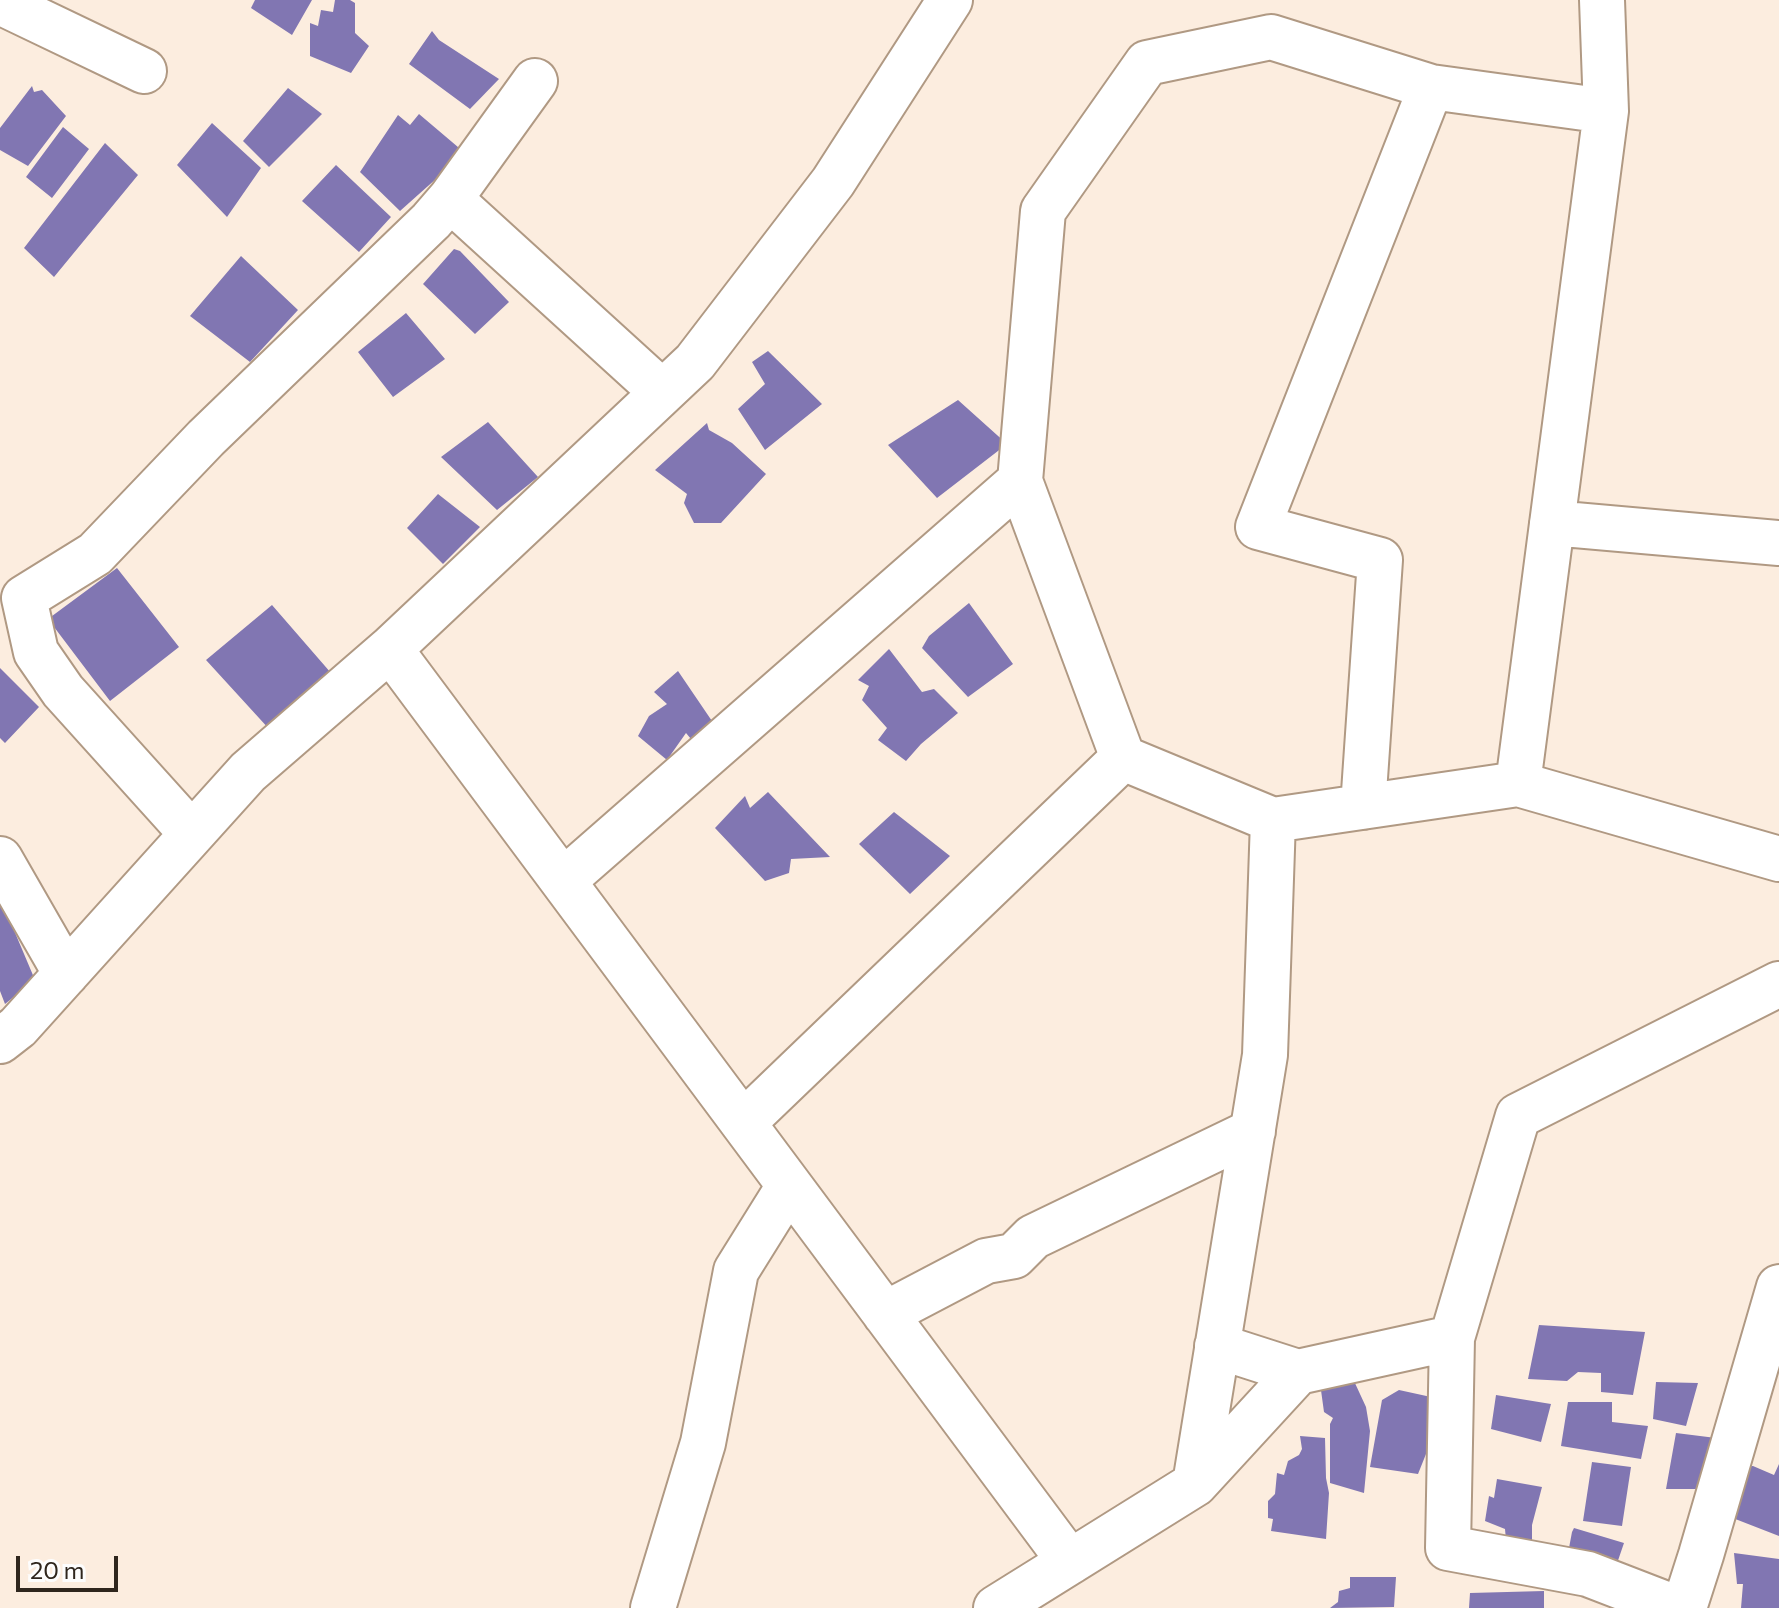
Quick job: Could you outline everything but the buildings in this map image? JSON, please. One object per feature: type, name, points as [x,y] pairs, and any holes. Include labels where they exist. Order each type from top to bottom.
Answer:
[{"type":"street","points":[[0,1041],[18,1027],[248,772],[390,649],[695,362],[833,182],[950,0]]},
{"type":"street","points":[[1518,784],[1606,111],[1602,0]]},
{"type":"street","points":[[0,2],[144,71]]},
{"type":"street","points":[[1606,111],[1431,87],[1271,37],[1147,63],[1043,211],[1020,481],[1123,758],[1273,820],[1518,784],[1779,859]]},
{"type":"street","points":[[192,834],[63,691],[36,652],[12,592],[95,554],[206,438],[431,221],[535,81]]},
{"type":"street","points":[[1363,807],[1380,560],[1258,527],[1431,87]]},
{"type":"street","points":[[450,199],[662,392]]},
{"type":"street","points":[[563,881],[1020,481]]},
{"type":"street","points":[[1552,523],[1779,543]]},
{"type":"street","points":[[390,649],[1070,1562]]},
{"type":"street","points":[[743,1123],[1123,758]]},
{"type":"street","points":[[1195,1484],[1265,1055],[1273,820]]},
{"type":"street","points":[[0,859],[66,974]]},
{"type":"street","points":[[1676,1608],[1588,1574],[1448,1548],[1452,1338],[1518,1116],[1779,984]]},
{"type":"street","points":[[885,1314],[986,1261],[1014,1256],[1033,1237],[1253,1131]]},
{"type":"street","points":[[653,1608],[703,1443],[736,1271],[789,1186]]},
{"type":"street","points":[[1684,1608],[1779,1287]]},
{"type":"street","points":[[1217,1346],[1298,1372],[1452,1338]]},
{"type":"street","points":[[996,1608],[1195,1484],[1298,1372]]}]
